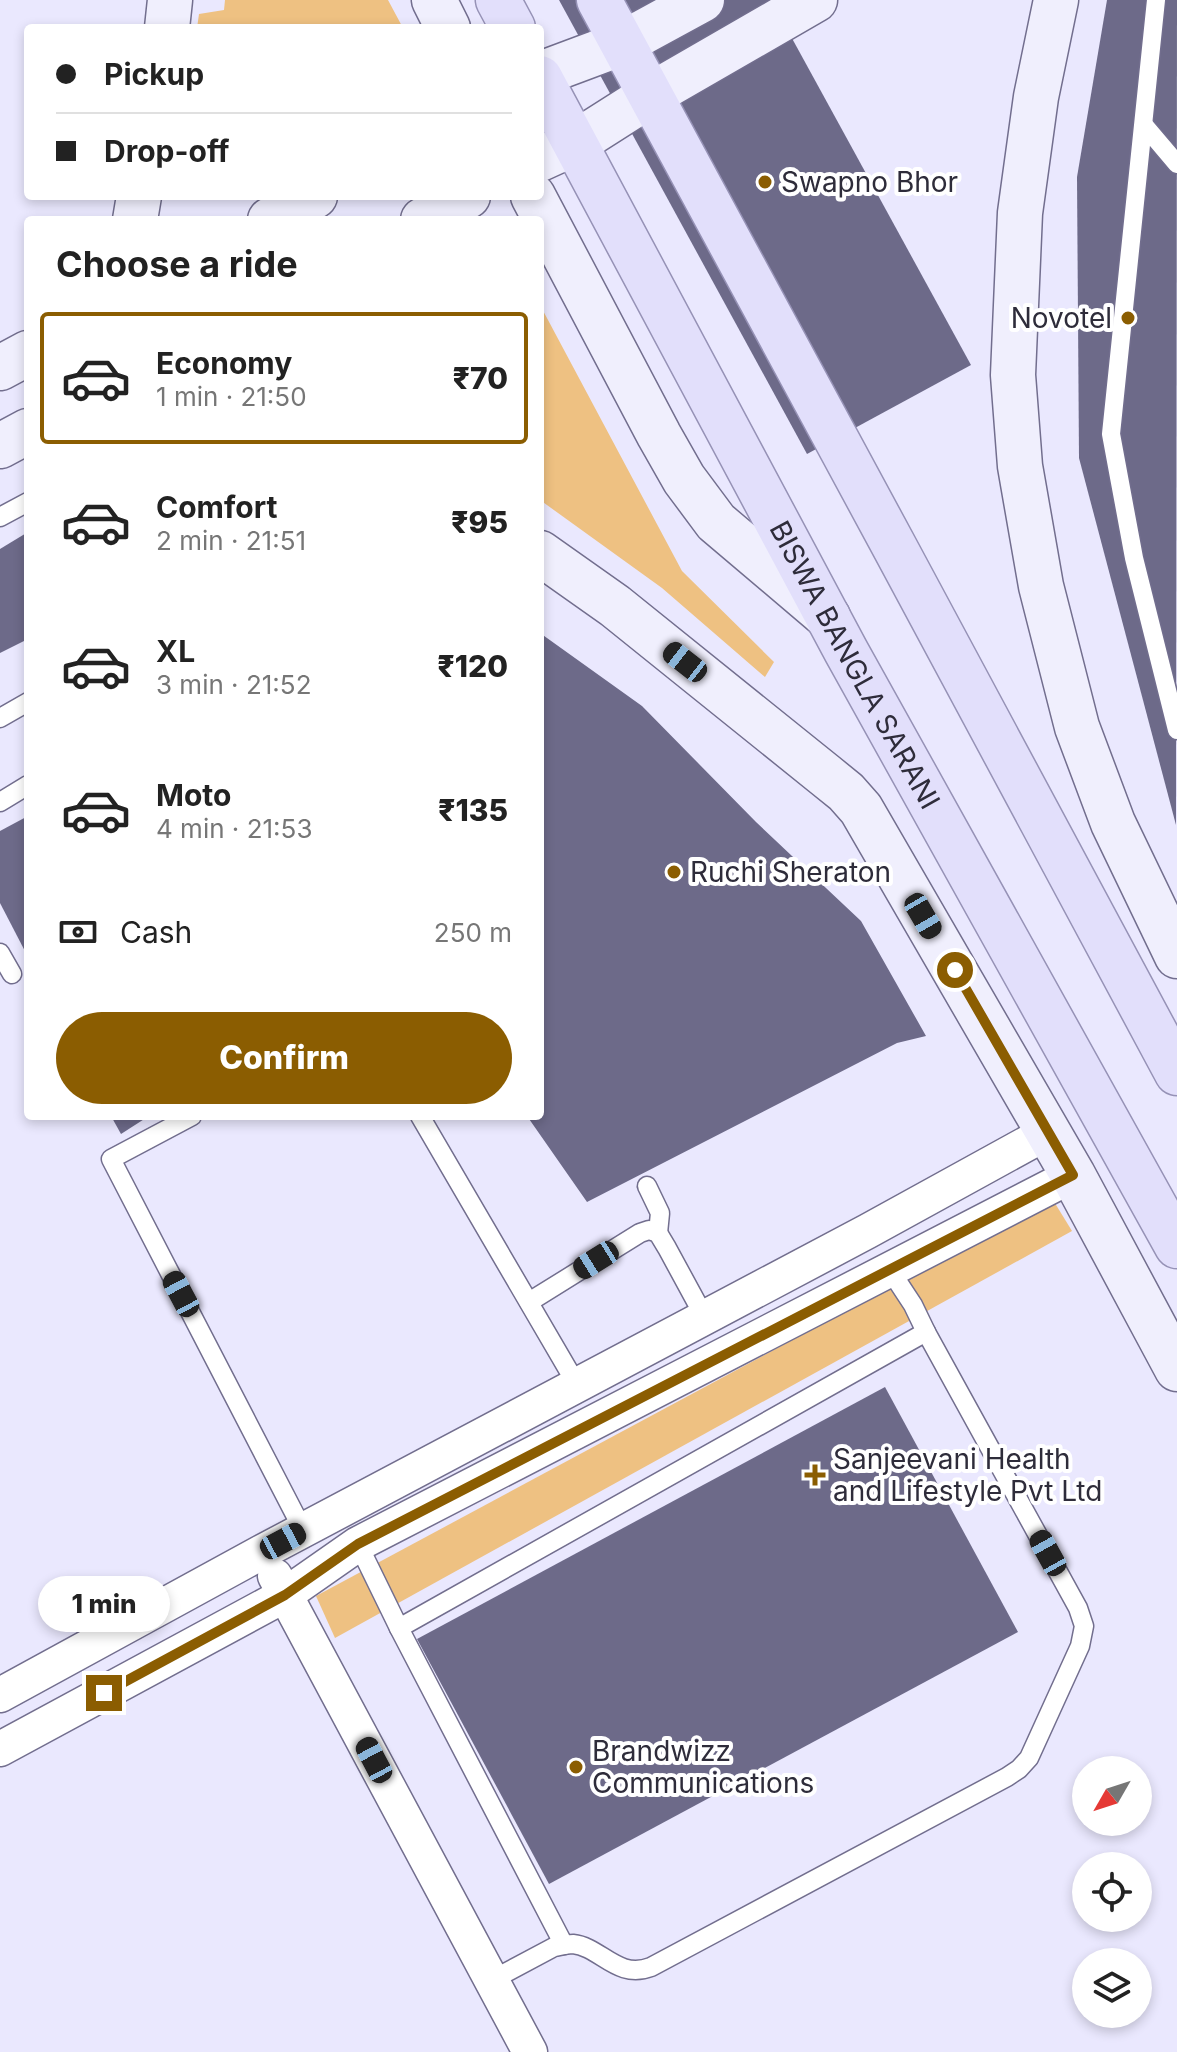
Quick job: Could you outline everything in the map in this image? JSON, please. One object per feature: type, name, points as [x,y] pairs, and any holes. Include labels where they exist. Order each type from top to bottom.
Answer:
[{"type":"main road","points":[[498,0],[511,24]]},
{"type":"main road","points":[[599,0],[1177,1073]]},
{"type":"main road","name":"BISWA BANGLA SARANI","points":[[544,94],[557,151],[828,617],[1177,1246]]},
{"type":"street","points":[[167,24],[170,0]]},
{"type":"street","points":[[434,0],[446,24]]},
{"type":"street","points":[[544,74],[623,43],[702,0]]},
{"type":"street","points":[[557,151],[815,0]]},
{"type":"street","points":[[1056,0],[1036,97],[1020,213],[1013,375],[1020,466],[1041,586],[1077,727],[1113,823],[1177,956]]},
{"type":"street","points":[[278,216],[308,200]]},
{"type":"street","points":[[430,216],[460,200]]},
{"type":"street","points":[[544,217],[684,479],[716,522],[828,617]]},
{"type":"street","points":[[0,368],[24,355]]},
{"type":"street","points":[[0,446],[24,433]]},
{"type":"street","points":[[544,556],[627,616],[846,792],[861,809],[1073,1175],[1177,1369]]},
{"type":"street","points":[[0,1695],[1048,1132]]},
{"type":"street","points":[[0,1749],[285,1595],[358,1544],[1073,1175]]},
{"type":"street","points":[[262,1552],[530,2052]]},
{"type":"lane","points":[[1161,1],[1144,125],[1111,434],[1134,558],[1177,730]]},
{"type":"lane","points":[[1144,125],[1177,164]]},
{"type":"lane","points":[[0,517],[24,504]]},
{"type":"lane","points":[[0,718],[24,704]]},
{"type":"lane","points":[[0,802],[24,787]]},
{"type":"lane","points":[[0,953],[12,974]]},
{"type":"lane","points":[[184,1120],[111,1159],[303,1530]]},
{"type":"lane","points":[[422,1120],[577,1385]]},
{"type":"lane","points":[[647,1186],[660,1213],[658,1233],[705,1318]]},
{"type":"lane","points":[[529,1302],[640,1233],[649,1230],[658,1233]]},
{"type":"lane","points":[[492,1980],[554,1947],[576,1944],[624,1968],[639,1971],[651,1967],[1007,1777],[1029,1758],[1080,1646],[1084,1626],[1078,1608],[913,1305],[890,1270]]},
{"type":"lane","points":[[399,1628],[926,1332]]},
{"type":"lane","points":[[358,1544],[564,1945]]},
{"type":"shaded area","points":[[225,0],[388,0],[401,24],[198,24],[199,14],[224,10]]},
{"type":"shaded area","points":[[544,312],[682,571],[774,662],[765,677],[662,588],[544,503]]},
{"type":"shaded area","points":[[1053,1200],[1072,1231],[335,1638],[316,1596]]},
{"type":"building","name":"Swapno Bhor","points":[[559,0],[771,0],[971,365],[807,454]]},
{"type":"building","name":"Novotel","points":[[1107,0],[1177,0],[1176,825],[1079,458],[1077,177]]},
{"type":"building","points":[[24,534],[24,641],[0,653],[0,549]]},
{"type":"building","name":"Ruchi Sheraton","points":[[544,636],[642,706],[756,822],[861,921],[926,1036],[897,1043],[587,1202],[530,1120],[544,1120]]},
{"type":"building","points":[[24,818],[24,949],[0,903],[0,831]]},
{"type":"building","points":[[113,1120],[143,1120],[121,1134]]},
{"type":"building","points":[[885,1387],[1018,1632],[549,1884],[417,1639]]},
{"type":"place","name":"Swapno Bhor","points":[[765,182]]},
{"type":"place","name":"Novotel","points":[[1128,318]]},
{"type":"place","name":"Ruchi Sheraton","points":[[674,872]]},
{"type":"place","name":"Sanjeevani Health and Lifestyle Pvt Ltd","points":[[815,1475]]},
{"type":"place","name":"Brandwizz Communications","points":[[576,1767]]},
{"type":"route","points":[[104,1693],[285,1595],[358,1544],[1073,1175],[955,970]]}]
